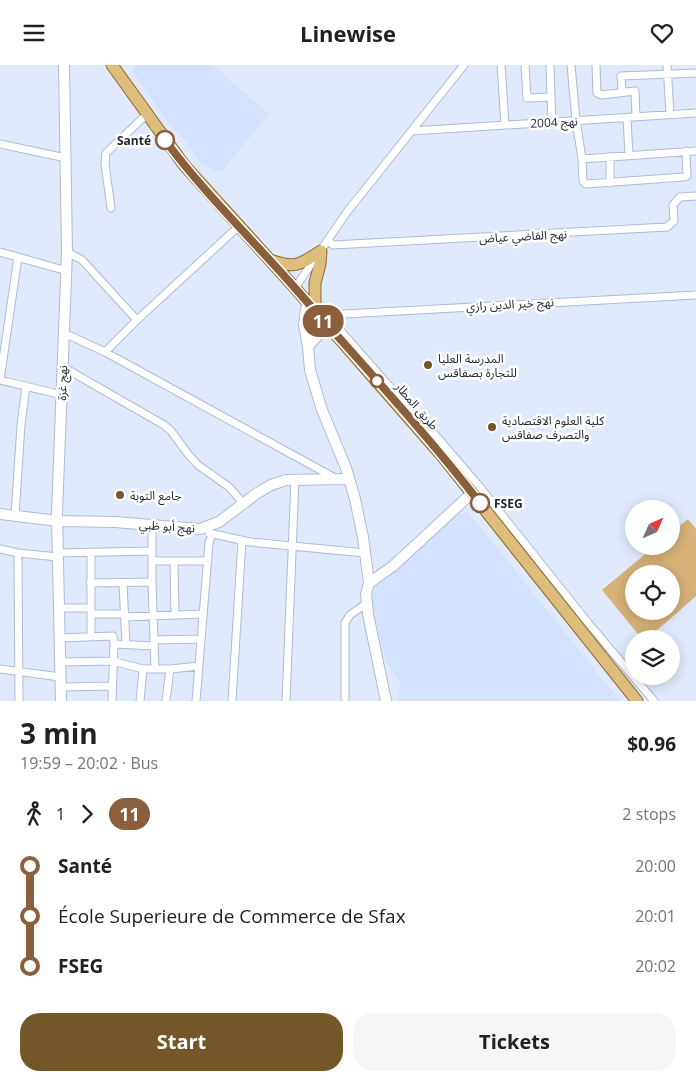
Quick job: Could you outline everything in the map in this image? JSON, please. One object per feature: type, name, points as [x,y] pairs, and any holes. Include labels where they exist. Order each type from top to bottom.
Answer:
[{"type":"main road","name":"طريق المطار","points":[[112,65],[146,115],[184,165],[315,311],[330,323],[475,489],[637,701]]},
{"type":"main road","points":[[269,260],[287,266],[293,265],[305,261],[324,246]]},
{"type":"main road","points":[[315,311],[315,283],[324,246]]},
{"type":"street","name":"نهج غزة","points":[[61,701],[58,521],[67,252],[64,65]]},
{"type":"street","points":[[295,288],[347,212],[464,65]]},
{"type":"street","points":[[501,65],[505,125]]},
{"type":"street","points":[[525,65],[527,97],[551,97]]},
{"type":"street","points":[[550,65],[552,122]]},
{"type":"street","points":[[572,65],[583,181],[586,184],[686,177],[686,151]]},
{"type":"street","points":[[596,65],[597,93],[602,95],[635,91],[636,117]]},
{"type":"street","points":[[667,65],[670,114]]},
{"type":"street","points":[[622,92],[621,76],[696,73]]},
{"type":"street","name":"نهج 2004","points":[[412,131],[696,113]]},
{"type":"street","points":[[111,208],[105,164],[106,153],[146,115]]},
{"type":"street","points":[[627,118],[629,155]]},
{"type":"street","points":[[0,144],[66,157]]},
{"type":"street","points":[[582,159],[696,151]]},
{"type":"street","points":[[610,157],[610,183]]},
{"type":"street","name":"نهج القاضي عياض","points":[[324,246],[668,227],[674,221],[674,205],[680,197],[696,196]]},
{"type":"street","points":[[105,352],[238,227]]},
{"type":"street","points":[[0,252],[66,271]]},
{"type":"street","points":[[67,252],[82,260],[137,320]]},
{"type":"street","points":[[18,257],[0,380],[62,395]]},
{"type":"street","name":"نهج خير الدين رازي","points":[[330,323],[344,314],[696,295]]},
{"type":"street","points":[[307,302],[304,325],[310,370],[322,410],[340,449],[350,479],[365,553],[369,583],[367,603],[386,701]]},
{"type":"street","points":[[308,346],[330,323]]},
{"type":"street","points":[[64,333],[105,352],[338,479]]},
{"type":"street","points":[[63,367],[164,425],[198,465],[229,487],[243,503]]},
{"type":"street","points":[[14,516],[26,386]]},
{"type":"street","points":[[286,701],[295,479]]},
{"type":"street","name":"نهج أبو ظبي","points":[[0,514],[58,521],[200,529],[219,522],[243,503],[271,485],[286,480],[350,479]]},
{"type":"street","points":[[369,583],[393,566],[475,489],[654,701]]},
{"type":"street","points":[[152,525],[155,669]]},
{"type":"street","points":[[200,529],[212,534],[242,541],[365,553]]},
{"type":"street","points":[[196,701],[212,534]]},
{"type":"street","points":[[232,701],[242,541]]},
{"type":"street","points":[[0,549],[18,553],[58,555],[152,551]]},
{"type":"street","points":[[18,553],[19,701]]},
{"type":"street","points":[[91,553],[91,636]]},
{"type":"street","points":[[152,561],[208,561]]},
{"type":"street","points":[[174,562],[175,615]]},
{"type":"street","points":[[90,583],[152,581]]},
{"type":"street","points":[[123,583],[126,645]]},
{"type":"street","points":[[345,698],[345,623],[350,615],[367,603]]},
{"type":"street","points":[[59,608],[125,615],[203,614]]},
{"type":"street","points":[[60,638],[113,636],[112,701]]},
{"type":"street","points":[[114,644],[126,645],[201,639]]},
{"type":"street","points":[[60,662],[112,661],[143,669],[200,666]]},
{"type":"street","points":[[0,669],[19,671],[61,682],[112,686]]},
{"type":"street","points":[[140,701],[143,669]]},
{"type":"street","points":[[166,701],[170,669]]},
{"type":"shaded area","points":[[136,65],[213,65],[269,114],[222,171],[215,171],[201,164],[191,148],[167,121],[132,70]]},
{"type":"shaded area","points":[[468,512],[620,701],[398,701],[400,683],[386,661],[371,603],[375,587],[453,515]]},
{"type":"shaded area","points":[[688,519],[696,529],[696,596],[680,610],[680,565],[632,565],[644,555],[680,555],[680,526]]},
{"type":"shaded area","points":[[625,571],[625,618],[602,590]]},
{"type":"shaded area","points":[[626,620],[669,620],[657,630],[635,630]]},
{"type":"bus line","name":"11","points":[[165,140],[184,165],[238,227],[295,288],[443,457],[480,503]]},
{"type":"place","name":"Santé","points":[[165,140]]},
{"type":"place","name":"المدرسة العليا للتجارة بصفاقس","points":[[428,365]]},
{"type":"place","name":"كلية العلوم الاقتصادية والتصرف صفاقس","points":[[492,427]]},
{"type":"place","name":"جامع التوبة","points":[[120,495]]},
{"type":"place","name":"FSEG","points":[[480,503]]}]
